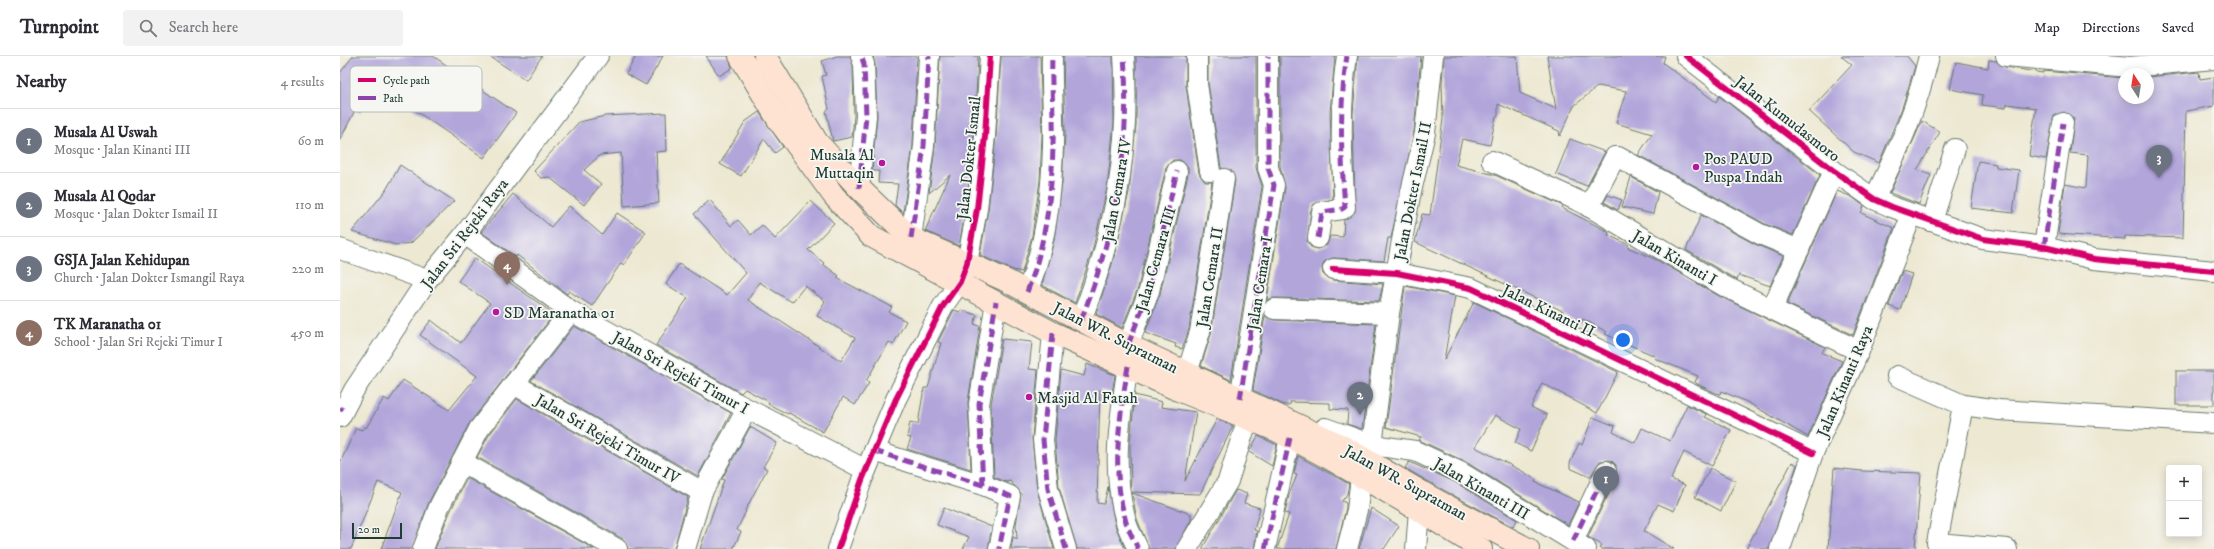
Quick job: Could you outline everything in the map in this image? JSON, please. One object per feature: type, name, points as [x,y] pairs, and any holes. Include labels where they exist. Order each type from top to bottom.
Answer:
[{"type":"main road","name":"Jalan WR. Supratman","points":[[740,56],[779,121],[854,220],[871,236],[964,273],[1026,292],[1081,320],[1176,389],[1244,409],[1281,417],[1342,446],[1430,497],[1525,548]]},
{"type":"main road","name":"Jalan WR. Supratman","points":[[765,56],[817,142],[859,188],[911,238],[964,273],[996,302],[1053,333],[1187,373],[1276,430],[1329,458],[1419,510],[1481,549]]},
{"type":"street","name":"Jalan Sri Rejeki Raya","points":[[341,411],[428,280],[598,56]]},
{"type":"street","points":[[859,188],[866,116],[864,64],[861,56]]},
{"type":"street","points":[[911,238],[924,146],[929,56]]},
{"type":"street","name":"Jalan Dokter Ismail","points":[[964,273],[979,195],[990,56]]},
{"type":"street","points":[[1026,292],[1032,279],[1045,226],[1050,190],[1053,146],[1052,56]]},
{"type":"street","name":"Jalan Cemara IV","points":[[1081,320],[1094,288],[1108,241],[1125,151],[1127,94],[1124,56]]},
{"type":"street","name":"Jalan Cemara II","points":[[1187,373],[1200,332],[1217,175],[1197,84],[1197,56]]},
{"type":"street","name":"Jalan Cemara I","points":[[1244,409],[1274,185],[1268,168],[1268,56]]},
{"type":"street","points":[[1318,238],[1322,212],[1342,209],[1345,207],[1343,179],[1342,91],[1347,56]]},
{"type":"street","name":"Jalan Dokter Ismail II","points":[[1372,445],[1389,313],[1410,196],[1425,133],[1433,56]]},
{"type":"street","name":"Jalan Kumudasmoro","points":[[1686,56],[1834,171],[1874,199],[1982,239],[2044,247],[2094,259],[2214,271]]},
{"type":"street","points":[[1874,199],[1907,131],[1920,93],[1929,56]]},
{"type":"street","points":[[2006,56],[2130,68],[2214,59]]},
{"type":"street","points":[[2044,247],[2063,123]]},
{"type":"street","points":[[1932,221],[1955,149]]},
{"type":"street","points":[[1589,207],[1615,157],[1618,157],[1760,234],[1799,250]]},
{"type":"street","name":"Jalan Kinanti I","points":[[1492,161],[1589,207],[1724,286],[1859,351]]},
{"type":"street","name":"Jalan Cemara III","points":[[1128,355],[1149,292],[1177,171]]},
{"type":"street","points":[[1772,309],[1834,171]]},
{"type":"street","name":"Jalan Kinanti Raya","points":[[1780,549],[1813,453],[1859,351],[1912,214]]},
{"type":"street","name":"Jalan Sri Rejeki Timur I","points":[[464,234],[570,310],[747,408],[866,470]]},
{"type":"street","points":[[340,249],[428,280]]},
{"type":"street","name":"Jalan Kinanti II","points":[[1333,268],[1397,273],[1480,292],[1813,453]]},
{"type":"street","points":[[838,549],[866,470],[896,399],[942,306],[964,273]]},
{"type":"street","points":[[983,485],[979,404],[996,302]]},
{"type":"street","points":[[1274,309],[1389,313]]},
{"type":"street","points":[[423,549],[439,507],[479,429],[570,310]]},
{"type":"street","name":"Jalan WR. Supratman","points":[[1053,333],[1043,440],[1048,489],[1066,549]]},
{"type":"street","name":"Jalan WR. Supratman","points":[[1128,355],[1118,425],[1117,473],[1125,519],[1138,549]]},
{"type":"street","points":[[1897,376],[1963,405],[1999,410],[2214,423]]},
{"type":"street","name":"Jalan Sri Rejeki Timur IV","points":[[514,384],[702,492]]},
{"type":"street","points":[[1963,405],[1945,546],[2007,549]]},
{"type":"street","points":[[684,549],[702,492],[747,408]]},
{"type":"street","points":[[1186,549],[1228,481],[1244,409]]},
{"type":"street","name":"Jalan Kinanti III","points":[[1281,417],[1288,415],[1298,417],[1372,445],[1415,451],[1460,472],[1579,545]]},
{"type":"street","points":[[1265,549],[1290,438]]},
{"type":"street","points":[[874,451],[983,485],[1010,496],[999,549]]},
{"type":"street","points":[[462,462],[618,549]]},
{"type":"street","points":[[1579,545],[1606,471]]},
{"type":"street","points":[[1347,549],[1357,510],[1361,477]]},
{"type":"street","points":[[1418,548],[1419,510]]},
{"type":"building","points":[[353,56],[433,56],[448,66],[350,66],[350,112],[354,112],[340,140],[340,73]]},
{"type":"building","points":[[489,56],[542,56],[526,80]]},
{"type":"building","points":[[636,56],[663,56],[646,85],[626,74]]},
{"type":"building","points":[[706,56],[728,56],[732,68],[719,76]]},
{"type":"building","points":[[837,56],[850,56],[853,66],[854,116],[852,137],[833,141],[826,111],[829,109],[822,76],[826,75],[822,61]]},
{"type":"building","points":[[873,56],[917,56],[913,145],[903,213],[895,205],[898,184],[878,183],[879,171],[872,171],[877,116],[875,64]]},
{"type":"building","points":[[940,56],[978,56],[974,135],[966,207],[959,246],[925,231],[950,175],[929,193],[935,147]]},
{"type":"building","points":[[1001,56],[1040,56],[1042,134],[1040,181],[1032,236],[1022,272],[1013,270],[980,255],[988,210],[996,137]]},
{"type":"building","points":[[1063,56],[1113,56],[1114,123],[1107,188],[1092,252],[1075,303],[1042,285],[1054,240],[1062,183],[1065,134]]},
{"type":"building","points":[[1136,56],[1186,56],[1186,86],[1199,173],[1205,182],[1212,182],[1189,329],[1182,349],[1175,347],[1176,344],[1145,333],[1160,294],[1188,174],[1188,167],[1180,160],[1173,160],[1166,168],[1138,288],[1122,328],[1096,314],[1114,258],[1129,192],[1136,125]]},
{"type":"building","points":[[1208,56],[1256,56],[1256,168],[1262,186],[1231,380],[1201,366],[1211,334],[1235,180],[1231,170],[1221,168],[1208,83]]},
{"type":"building","points":[[1280,56],[1335,56],[1330,112],[1333,199],[1314,204],[1311,210],[1307,242],[1311,247],[1317,249],[1327,245],[1330,236],[1343,237],[1344,220],[1355,212],[1353,113],[1358,56],[1421,56],[1414,131],[1391,238],[1388,238],[1384,261],[1333,258],[1324,262],[1322,268],[1323,274],[1332,280],[1383,284],[1379,301],[1274,298],[1267,300],[1285,187],[1280,166]]},
{"type":"building","points":[[1444,56],[1517,56],[1520,93],[1556,109],[1547,56],[1665,56],[1663,63],[1716,102],[1719,96],[1820,175],[1793,235],[1765,224],[1638,155],[1652,134],[1616,123],[1626,91],[1598,86],[1574,106],[1560,136],[1559,131],[1498,104],[1498,116],[1496,116],[1490,145],[1462,139],[1456,165],[1495,175],[1563,206],[1562,208],[1609,232],[1608,235],[1629,245],[1627,247],[1657,260],[1719,296],[1825,347],[1822,353],[1842,361],[1808,437],[1747,402],[1721,391],[1720,394],[1716,393],[1697,384],[1695,382],[1698,376],[1654,358],[1655,356],[1605,334],[1607,332],[1583,319],[1581,322],[1562,314],[1563,311],[1415,242],[1422,214],[1430,215],[1443,119],[1442,83]]},
{"type":"building","points":[[1841,56],[1907,56],[1915,66],[1902,108],[1879,163],[1854,152],[1809,111],[1852,65]]},
{"type":"building","points":[[1989,60],[1996,61],[2005,67],[2043,73],[2043,71],[2118,77],[2118,104],[2154,104],[2154,76],[2199,72],[2200,79],[2214,77],[2214,106],[2186,111],[2183,238],[2125,236],[2125,239],[2058,234],[2065,184],[2086,188],[2088,155],[2070,153],[2074,118],[2064,112],[2054,116],[2046,159],[2029,156],[2036,108],[2007,104],[2006,108],[1982,105],[1983,95],[1950,89],[1956,62],[1988,68]]},
{"type":"building","points":[[482,90],[516,113],[484,158],[417,112],[482,112]]},
{"type":"building","points":[[759,112],[783,147],[775,153],[764,139],[741,176],[720,164],[745,122]]},
{"type":"building","points":[[666,113],[667,151],[656,152],[659,203],[624,206],[621,153],[600,155],[584,170],[601,184],[584,205],[549,177],[541,178],[534,171],[579,122],[605,116]]},
{"type":"building","points":[[1922,121],[1940,132],[1917,170],[1931,175],[1919,204],[1890,193]]},
{"type":"building","points":[[1570,139],[1605,152],[1587,186],[1556,174]]},
{"type":"building","points":[[1978,161],[1996,164],[1996,167],[2019,170],[2013,213],[1971,208]]},
{"type":"building","points":[[400,165],[454,201],[411,243],[396,245],[352,232],[386,190]]},
{"type":"building","points":[[1631,177],[1658,192],[1653,214],[1622,207]]},
{"type":"building","points":[[1837,191],[1852,197],[1864,206],[1861,213],[1894,228],[1853,335],[1787,304]]},
{"type":"building","points":[[513,194],[551,227],[569,206],[602,235],[617,213],[646,232],[624,265],[621,263],[592,306],[569,291],[567,294],[517,255],[516,257],[481,232]]},
{"type":"building","points":[[1608,195],[1622,200],[1618,210],[1604,202]]},
{"type":"building","points":[[710,200],[731,226],[738,220],[751,235],[762,225],[775,239],[811,201],[834,223],[808,250],[839,276],[837,278],[892,307],[889,312],[906,321],[893,345],[889,342],[866,381],[869,383],[855,405],[843,397],[823,432],[789,413],[788,414],[768,404],[769,402],[745,389],[741,393],[656,345],[688,298],[666,284],[679,264],[727,295],[746,273],[694,214]],"holes":[[[759,282],[792,302],[805,286],[825,301],[817,316],[855,338],[841,361],[748,300]]]},
{"type":"building","points":[[1701,215],[1755,244],[1783,256],[1770,286],[1739,275],[1737,280],[1686,250]]},
{"type":"building","points":[[475,258],[554,314],[469,424],[429,502],[412,549],[381,549],[402,492],[378,482],[351,549],[340,549],[340,463],[356,428],[362,430],[364,427],[366,428],[384,398],[389,401],[403,380],[449,410],[477,376],[420,335],[431,320],[461,343],[490,303],[458,281]]},
{"type":"building","points":[[1902,271],[1912,274],[1900,310],[1889,306]]},
{"type":"building","points":[[1405,286],[1455,296],[1444,360],[1474,302],[1618,372],[1597,413],[1542,383],[1531,407],[1547,415],[1531,451],[1515,443],[1521,429],[1495,415],[1475,447],[1522,471],[1536,480],[1535,482],[1579,502],[1568,525],[1466,462],[1419,440],[1421,437],[1386,427]]},
{"type":"building","points":[[954,310],[960,312],[961,310],[977,315],[974,324],[980,326],[968,402],[971,469],[907,449],[911,438],[907,437],[910,422],[918,424],[924,388],[928,388],[941,343],[938,342]]},
{"type":"building","points":[[1265,316],[1274,320],[1376,324],[1362,429],[1347,424],[1348,410],[1330,409],[1330,403],[1290,402],[1290,405],[1284,405],[1253,390]]},
{"type":"building","points":[[574,326],[731,413],[698,476],[531,381]]},
{"type":"building","points":[[1002,339],[1032,342],[1029,369],[1038,370],[1032,439],[1037,490],[1054,549],[1011,549],[1013,537],[1017,539],[1016,525],[1021,493],[1010,481],[1006,482],[994,477],[991,405]]},
{"type":"building","points":[[1087,364],[1115,375],[1112,393],[1100,390],[1097,503],[1104,504],[1108,487],[1115,525],[1125,549],[1077,549],[1059,487],[1055,440],[1061,370],[1084,376]]},
{"type":"building","points":[[2176,371],[2214,371],[2214,405],[2176,405]]},
{"type":"building","points":[[1135,395],[1162,402],[1161,407],[1196,412],[1185,481],[1217,419],[1233,426],[1200,494],[1131,492],[1130,443]]},
{"type":"building","points":[[517,399],[688,497],[674,549],[628,549],[623,539],[477,457],[489,435]]},
{"type":"building","points":[[1687,405],[1706,414],[1705,417],[1731,430],[1712,466],[1684,452],[1671,479],[1685,485],[1674,511],[1658,504],[1644,531],[1674,549],[1600,549],[1602,545],[1588,537],[1616,476],[1616,465],[1611,460],[1600,461],[1590,477],[1570,468],[1570,463],[1579,443],[1582,445],[1593,417],[1615,426],[1613,432],[1635,443],[1642,428],[1670,441]]},
{"type":"building","points":[[750,427],[777,443],[763,467],[767,469],[745,511],[737,530],[741,532],[733,549],[700,549],[724,480],[722,479]]},
{"type":"building","points":[[1258,436],[1277,445],[1272,466],[1249,452]]},
{"type":"building","points":[[1298,456],[1349,484],[1347,494],[1342,501],[1346,503],[1346,508],[1336,549],[1277,549],[1289,514],[1285,513],[1289,495],[1297,475],[1294,474]]},
{"type":"building","points":[[1409,462],[1455,482],[1517,520],[1513,527],[1405,468]]},
{"type":"building","points":[[1792,462],[1797,465],[1769,549],[1746,549]]},
{"type":"building","points":[[1710,468],[1736,481],[1721,511],[1695,497]]},
{"type":"building","points":[[1834,468],[1862,471],[1921,473],[1915,549],[1828,549]]},
{"type":"building","points":[[467,478],[594,549],[435,549],[450,512]]},
{"type":"building","points":[[1236,490],[1247,494],[1244,503],[1260,508],[1254,530],[1257,531],[1254,549],[1202,549]]},
{"type":"building","points":[[1132,493],[1191,514],[1191,520],[1176,549],[1149,549],[1137,519]]},
{"type":"building","points":[[944,508],[992,527],[988,549],[963,549],[969,537],[937,525]]},
{"type":"building","points":[[1371,508],[1399,526],[1384,549],[1359,549]]},
{"type":"marked path","points":[[859,188],[866,116],[864,64],[861,56]]},
{"type":"marked path","points":[[911,238],[924,146],[929,56]]},
{"type":"marked path","points":[[1027,292],[1039,257],[1049,201],[1053,145],[1052,56]]},
{"type":"marked path","points":[[1081,320],[1103,255],[1118,190],[1125,124],[1126,90],[1124,56]]},
{"type":"marked path","points":[[1240,399],[1274,185],[1268,168],[1268,56]]},
{"type":"marked path","points":[[1318,238],[1322,212],[1342,209],[1345,207],[1342,169],[1342,112],[1344,75],[1347,56]]},
{"type":"marked path","points":[[2044,247],[2063,123]]},
{"type":"marked path","points":[[1128,345],[1149,291],[1177,171]]},
{"type":"marked path","points":[[983,485],[979,404],[996,302]]},
{"type":"marked path","points":[[1053,333],[1043,440],[1048,489],[1066,549]]},
{"type":"marked path","points":[[1128,366],[1118,442],[1118,480],[1126,522],[1138,549]]},
{"type":"marked path","points":[[1265,549],[1290,438]]},
{"type":"marked path","points":[[874,451],[983,485],[1010,496],[999,549]]},
{"type":"marked path","points":[[1573,541],[1606,471]]},
{"type":"cycle path","points":[[838,549],[862,480],[896,399],[943,306],[960,282],[967,263],[977,209],[985,136],[990,56]]},
{"type":"cycle path","points":[[1686,56],[1834,171],[1874,199],[1892,207],[1983,239],[2044,247],[2094,259],[2214,271]]},
{"type":"cycle path","points":[[1333,269],[1397,273],[1471,288],[1813,453]]},
{"type":"place","name":"Musala Al Muttaqin","points":[[882,163]]},
{"type":"place","name":"Pos PAUD Puspa Indah","points":[[1696,167]]},
{"type":"place","name":"GSJA Jalan Kehidupan","points":[[2159,178]]},
{"type":"place","name":"TK Maranatha 01","points":[[507,285]]},
{"type":"place","name":"SD Maranatha 01","points":[[496,312]]},
{"type":"place","name":"Masjid Al Fatah","points":[[1029,397]]},
{"type":"place","name":"Musala Al Qodar","points":[[1360,415]]},
{"type":"place","name":"Musala Al Uswah","points":[[1606,499]]}]
